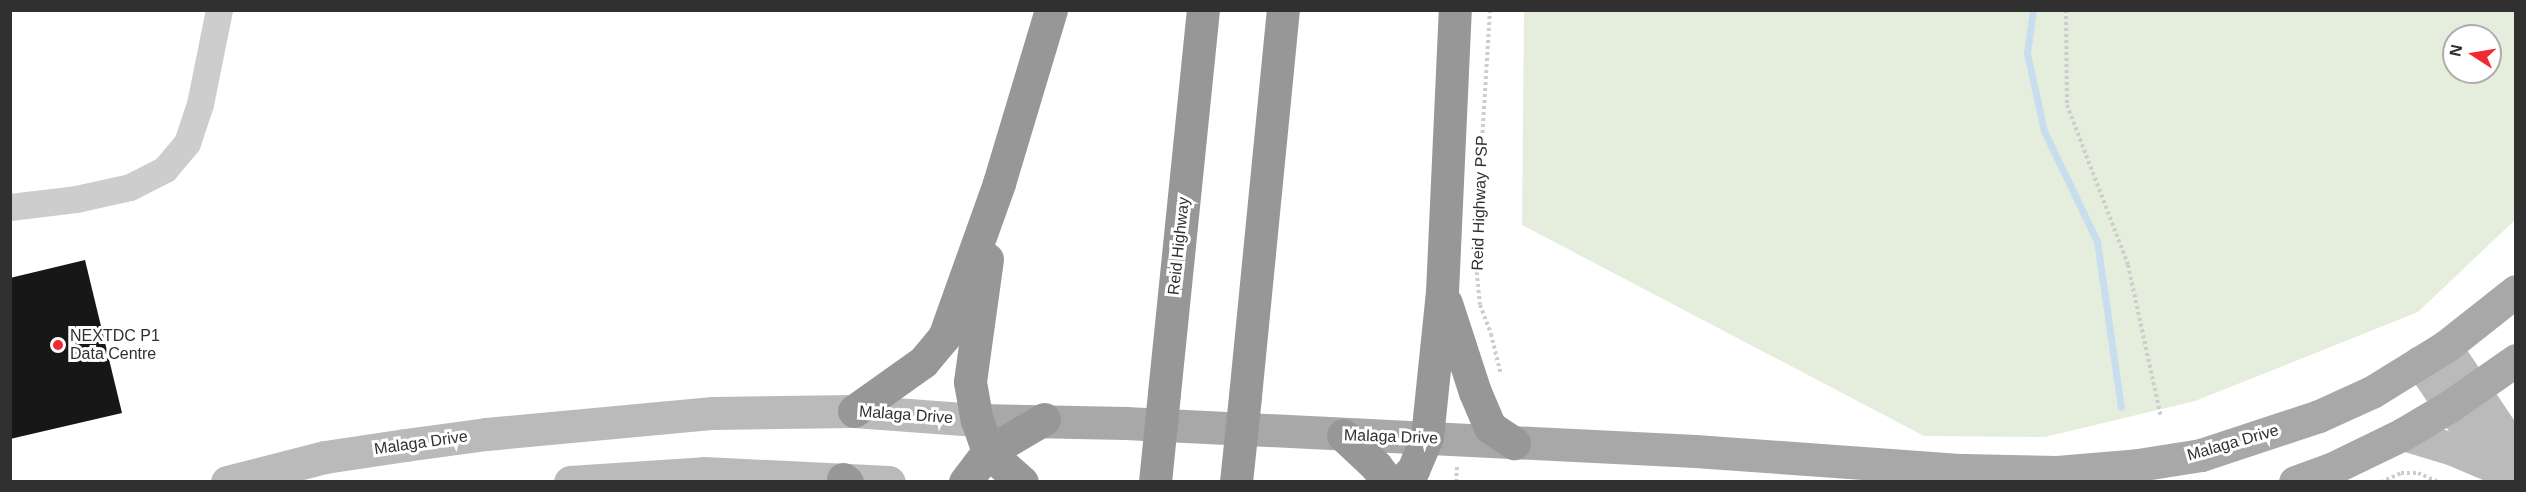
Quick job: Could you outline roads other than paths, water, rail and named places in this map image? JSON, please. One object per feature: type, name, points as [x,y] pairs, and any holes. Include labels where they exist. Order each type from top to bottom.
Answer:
[{"type":"highway","points":[[854,411],[923,362],[944,337],[999,183],[1051,10]]},
{"type":"highway","name":"Reid Highway","points":[[1155,482],[1203,10]]},
{"type":"highway","points":[[1236,482],[1283,10]]},
{"type":"highway","points":[[1401,482],[1413,470],[1427,437],[1443,292],[1455,10]]},
{"type":"highway","points":[[999,183],[970,382],[977,420],[988,452],[1022,482]]},
{"type":"highway","points":[[1443,292],[1475,392],[1490,427],[1514,443]]},
{"type":"highway","points":[[965,482],[988,452],[1044,419]]},
{"type":"highway","points":[[1343,435],[1376,466],[1388,482]]},
{"type":"main road","name":"Malaga Drive","points":[[227,482],[325,458],[486,434],[713,413],[854,411],[977,420],[1044,419],[1343,435],[1427,437],[1695,451],[1962,470],[2057,472],[2126,466],[2201,455],[2319,417],[2372,393],[2432,354],[2516,291]]},
{"type":"main road","points":[[2432,354],[2510,468]]},
{"type":"main road","points":[[2295,482],[2331,469],[2403,434],[2462,398],[2516,360]]},
{"type":"main road","points":[[2403,434],[2510,468]]},
{"type":"main road","points":[[570,482],[704,473],[889,482]]},
{"type":"street","points":[[10,207],[76,199],[130,187],[165,169],[187,143],[201,104],[219,10]]},
{"type":"waterway","points":[[2033,10],[2027,53],[2044,131],[2097,241],[2121,407]]},
{"type":"place","name":"NEXTDC P1 Data Centre","points":[[58,345]]}]
